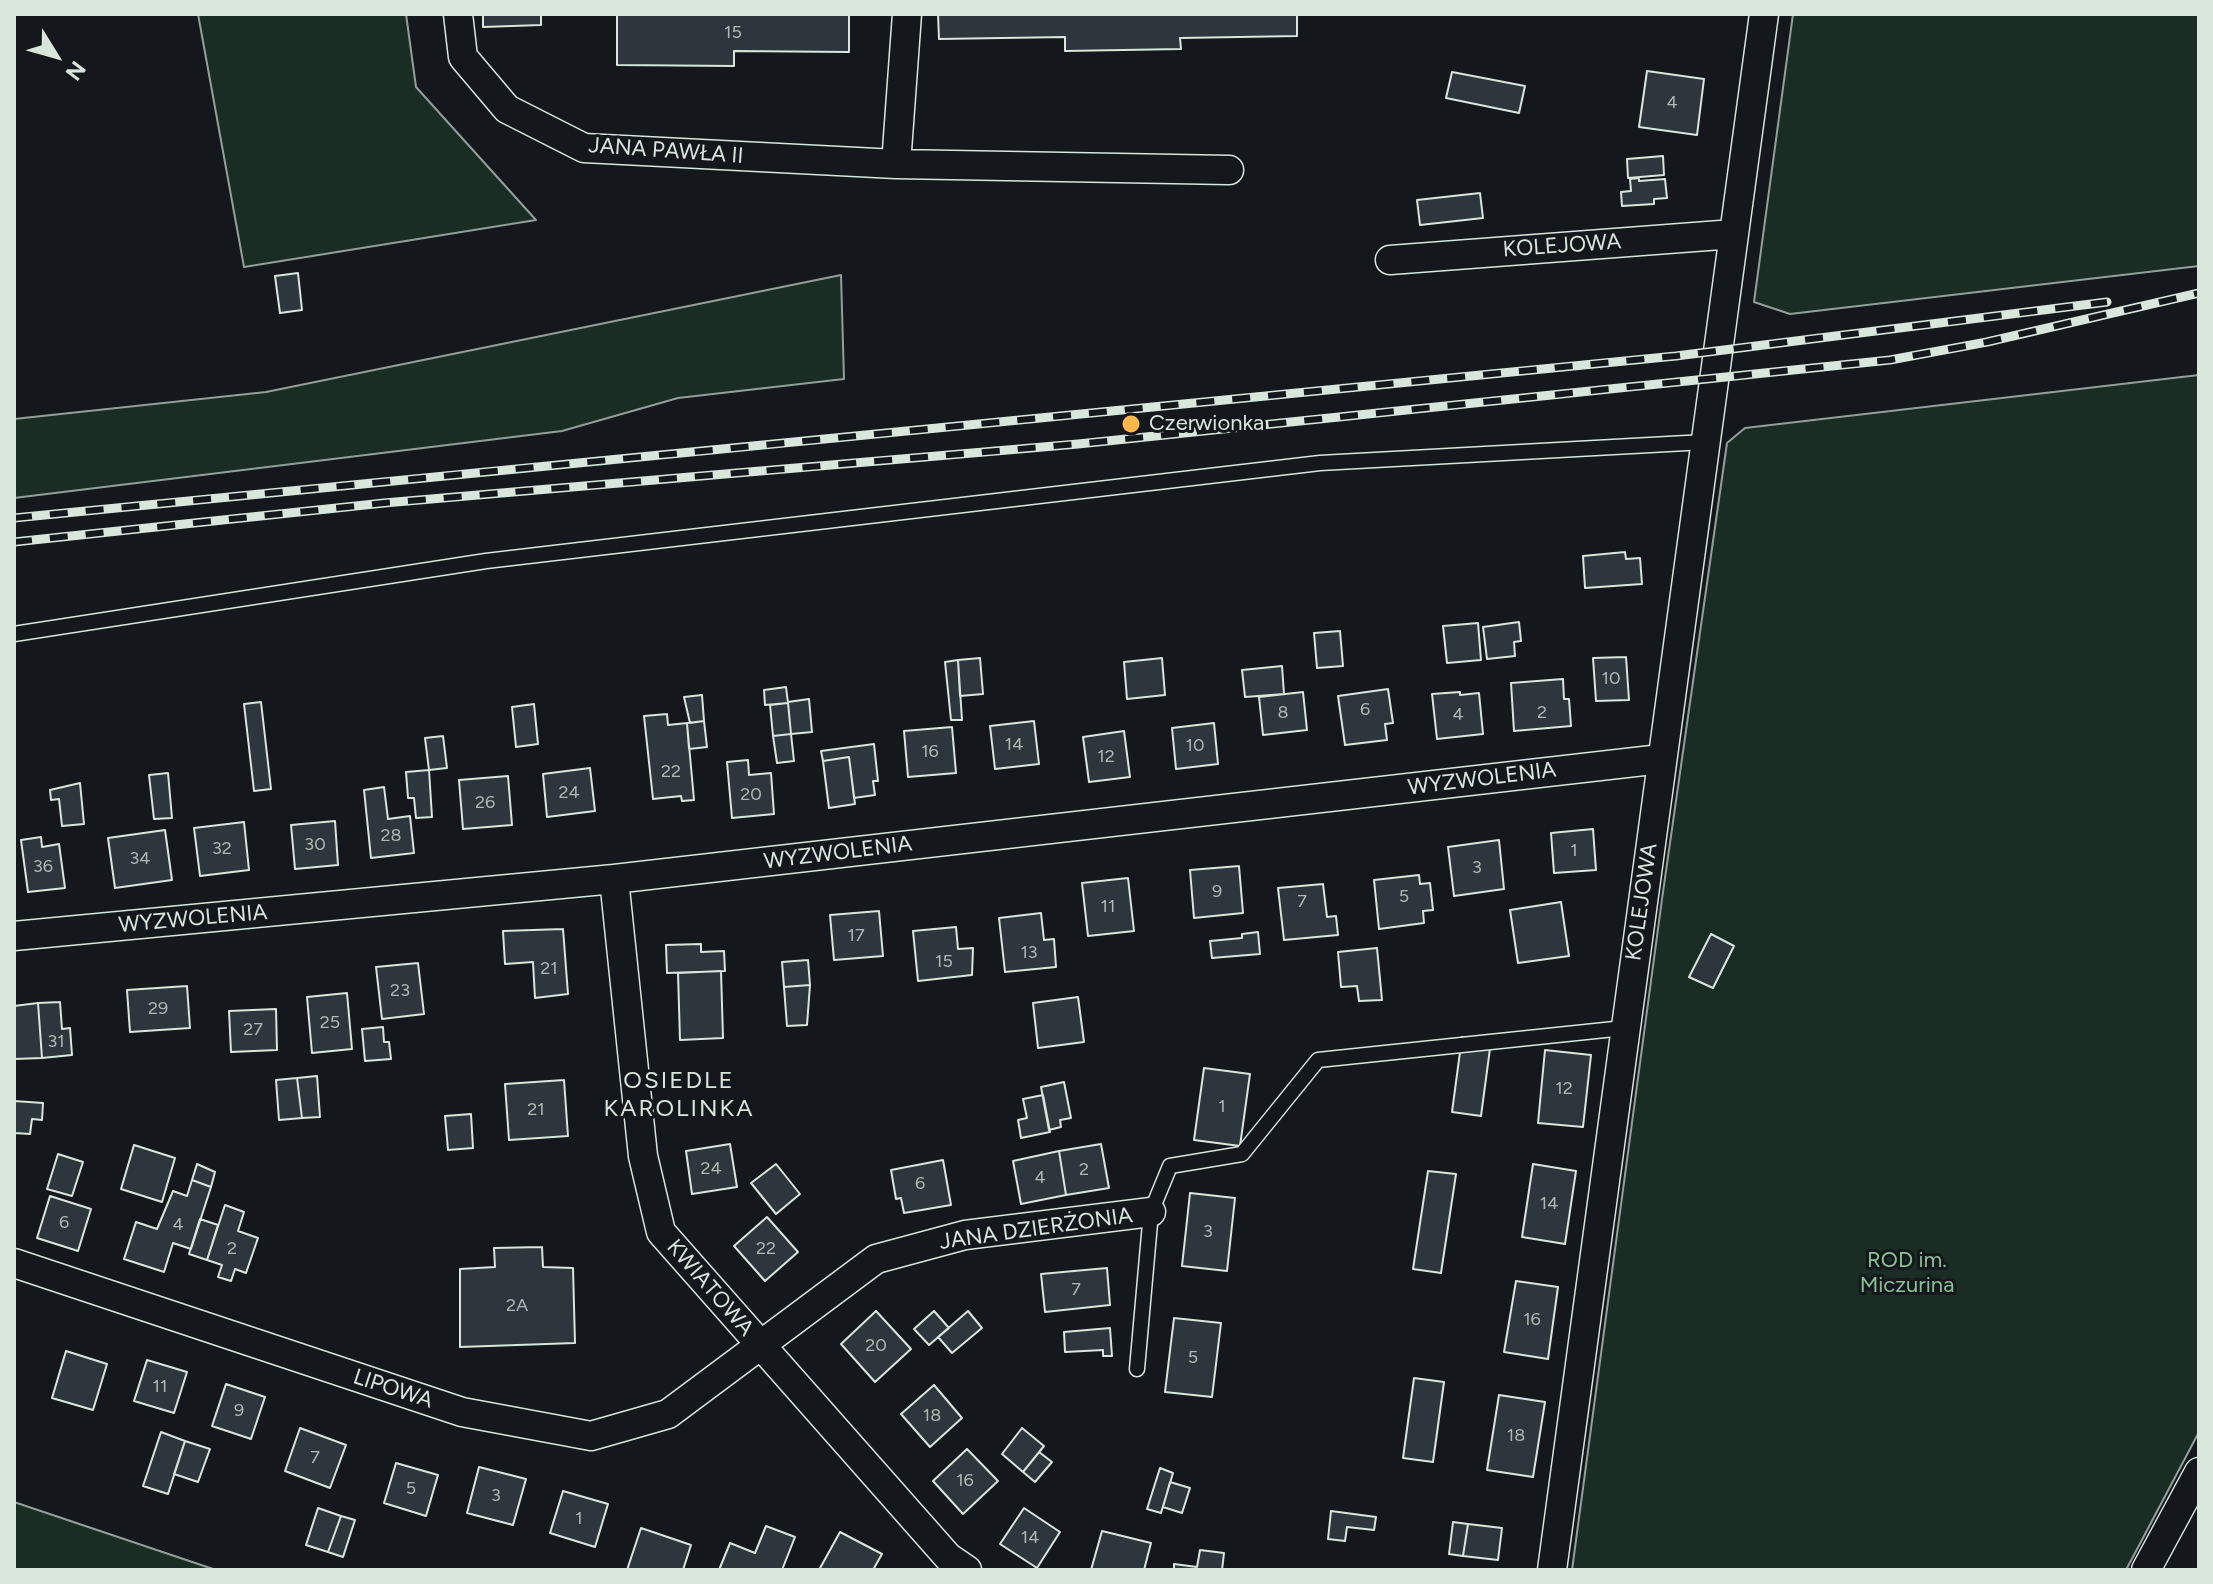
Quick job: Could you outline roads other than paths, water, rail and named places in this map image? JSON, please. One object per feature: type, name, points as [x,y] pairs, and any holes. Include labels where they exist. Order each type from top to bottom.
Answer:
[{"type":"street","name":"JANA PAWŁA II","points":[[458,14],[463,57],[507,109],[584,148],[896,164],[1229,170]]},
{"type":"street","points":[[896,164],[907,14]]},
{"type":"street","name":"KOLEJOWA","points":[[1552,1570],[1764,14]]},
{"type":"street","name":"KOLEJOWA","points":[[1390,260],[1734,234]]},
{"type":"street","name":"WYZWOLENIA","points":[[14,936],[614,879],[1661,759]]},
{"type":"street","name":"KWIATOWA","points":[[614,879],[643,1156],[661,1232],[948,1557],[967,1570]]},
{"type":"street","name":"JANA DZIERŻONIA","points":[[761,1346],[876,1259],[965,1235],[1151,1212]]},
{"type":"street","name":"LIPOWA","points":[[14,1263],[462,1412],[591,1436],[668,1414],[761,1346]]},
{"type":"street","points":[[2146,1570],[2199,1472]]},
{"type":"lane","points":[[14,634],[486,561],[1320,463],[1705,442]]},
{"type":"lane","points":[[1137,1369],[1151,1212],[1170,1166],[1242,1154],[1318,1060],[1624,1028]]},
{"type":"railway","points":[[14,542],[384,503],[1078,444],[1890,360],[1987,342],[2199,293]]},
{"type":"railway","points":[[14,518],[1676,356],[2107,302]]},
{"type":"place","name":"Czerwionka","points":[[1131,424]]},
{"type":"district","name":"OSIEDLE KAROLINKA","points":[[679,1095]]},
{"type":"park label","name":"ROD im. Miczurina","points":[[1907,1274]]}]
